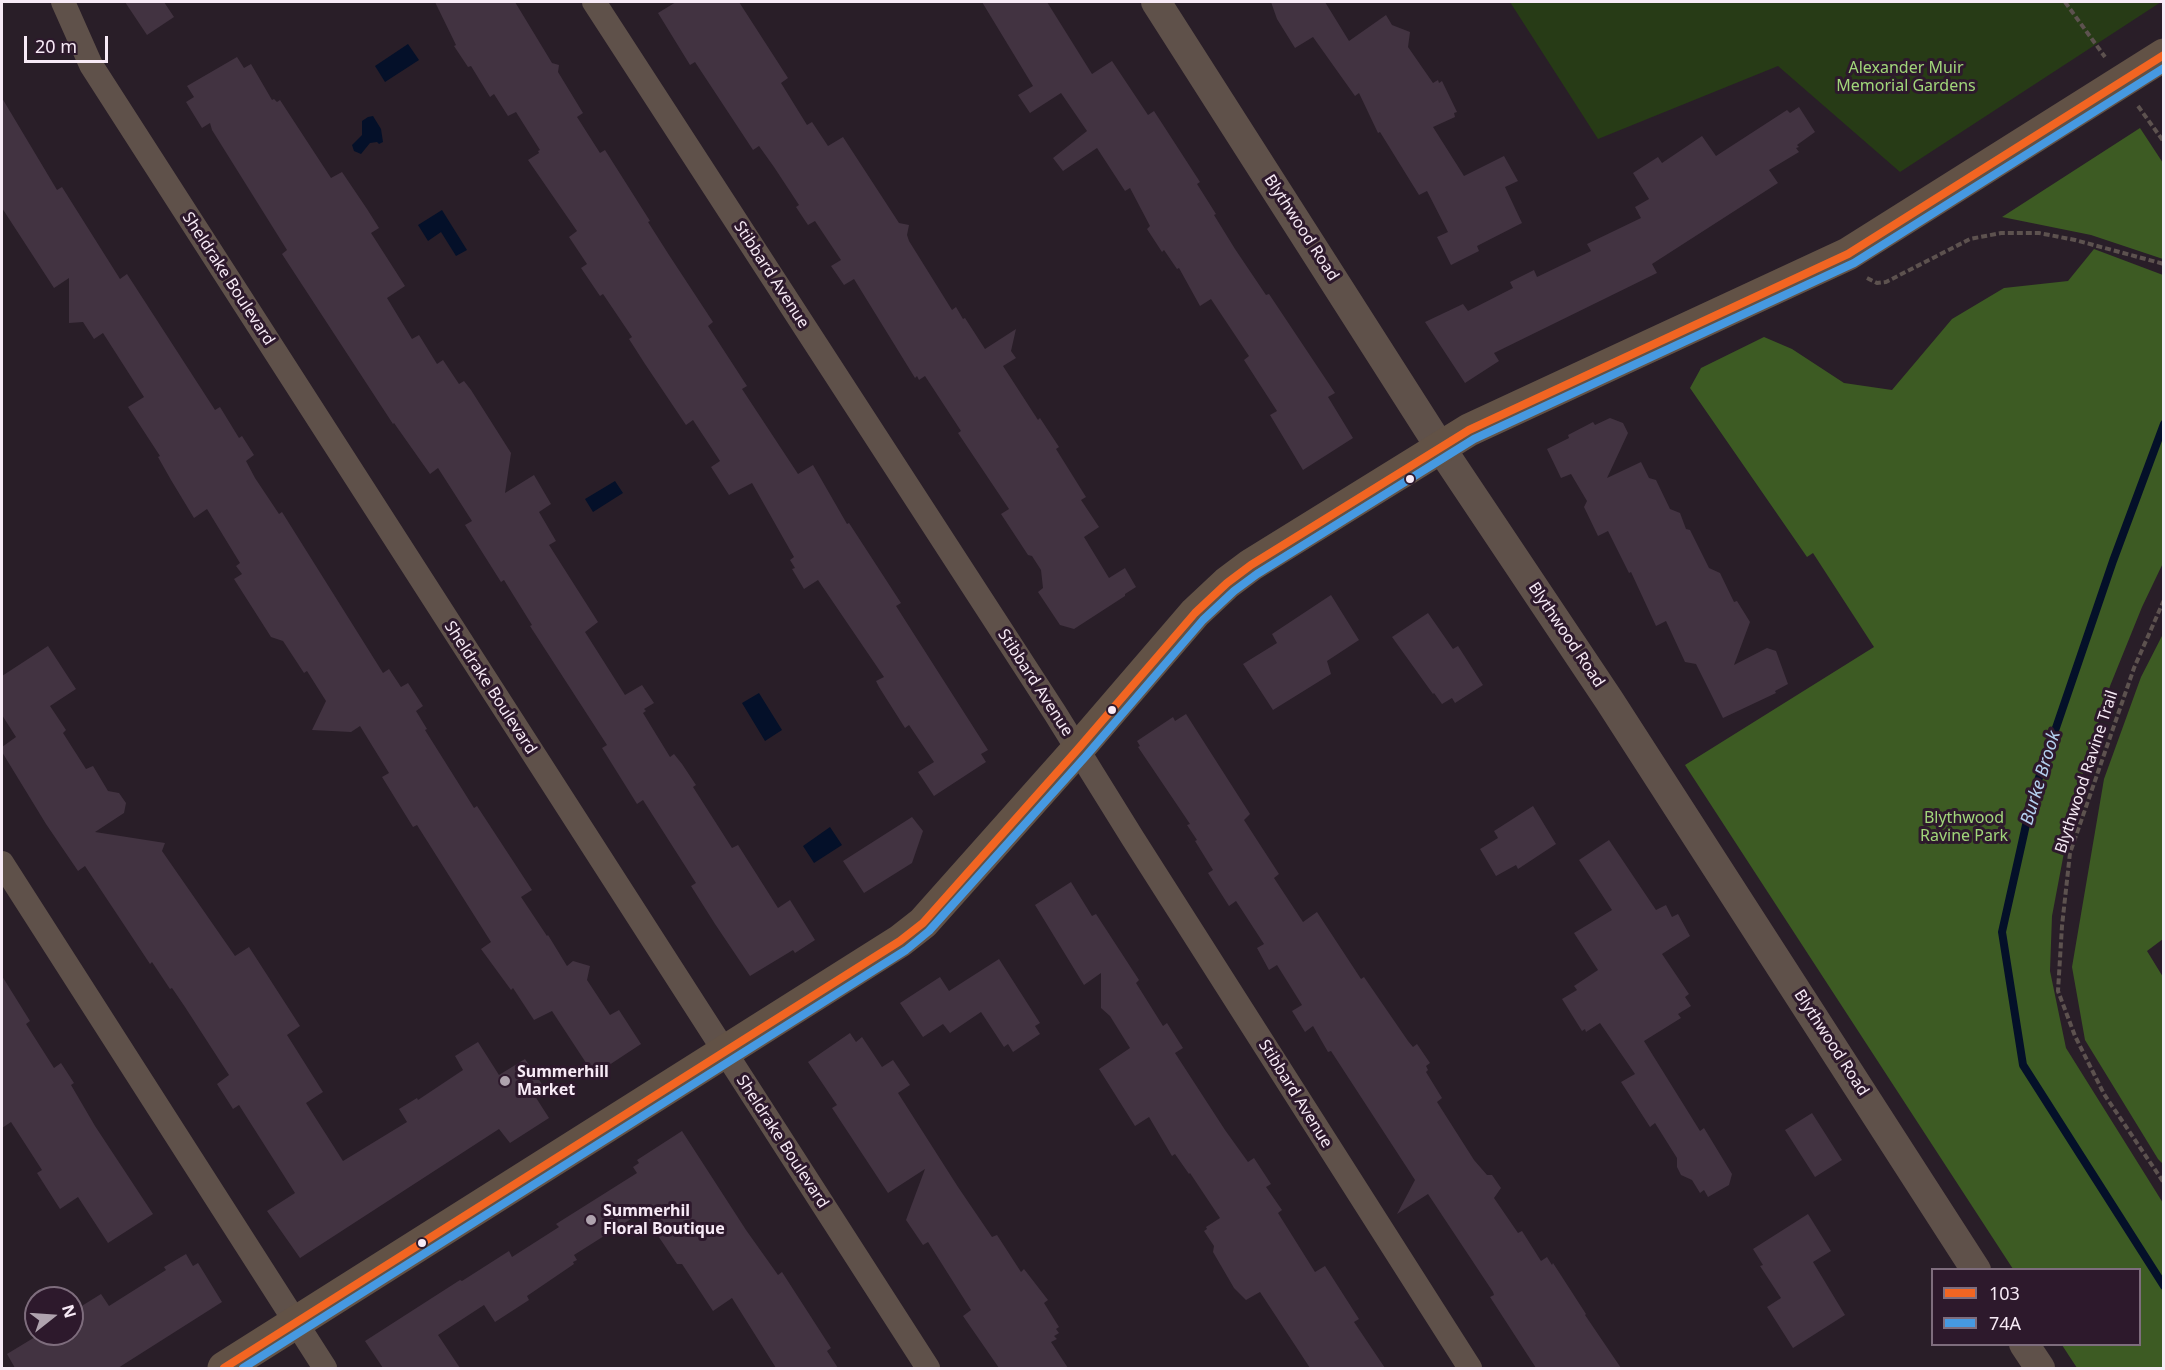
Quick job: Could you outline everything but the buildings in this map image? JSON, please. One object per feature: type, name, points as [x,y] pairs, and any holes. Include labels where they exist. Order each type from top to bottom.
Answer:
[{"type":"main road","points":[[224,1368],[900,940],[923,923],[1195,613],[1227,583],[1251,565],[1469,430],[1857,266],[2163,55]]},
{"type":"street","name":"Sheldrake Boulevard","points":[[63,2],[91,65],[928,1368]]},
{"type":"street","name":"Stibbard Avenue","points":[[594,2],[1078,749],[1470,1368]]},
{"type":"street","name":"Blythwood Road","points":[[1156,2],[1440,447],[1610,700],[1975,1268]]},
{"type":"street","points":[[2,863],[325,1368]]},
{"type":"street","points":[[2026,1346],[2040,1368]]},
{"type":"path","points":[[1857,266],[1877,283],[1886,282],[1970,239],[2001,233],[2038,233],[2075,240],[2163,264]]},
{"type":"path","name":"Blythwood Ravine Trail","points":[[2163,600],[2134,668],[2070,853],[2058,991],[2075,1036],[2104,1094],[2163,1183]]},
{"type":"green space","name":"Alexander Muir Memorial Gardens","points":[[1510,2],[2161,2],[1900,172],[1778,66],[1598,139]]},
{"type":"green space","points":[[2140,128],[2163,163],[2163,259],[2091,235],[2002,217]]},
{"type":"green space","name":"Blythwood Ravine Park","points":[[2094,249],[2163,275],[2163,563],[2142,607],[2110,686],[2073,805],[2052,916],[2050,971],[2066,1048],[2163,1203],[2163,1368],[2077,1368],[2063,1346],[2141,1346],[2141,1268],[2012,1268],[1685,765],[1874,647],[1813,553],[1807,557],[1690,388],[1701,368],[1764,337],[1792,349],[1844,383],[1892,390],[1952,319],[2004,288],[2068,281]]},
{"type":"green space","points":[[2163,634],[2163,939],[2147,951],[2163,977],[2163,1164],[2085,1040],[2072,967],[2104,779],[2141,677]]},
{"type":"water","points":[[408,44],[419,60],[385,82],[375,66]]},
{"type":"water","points":[[373,116],[381,129],[383,142],[370,143],[361,154],[354,151],[352,145],[362,135],[362,121]]},
{"type":"water","points":[[442,210],[467,250],[456,256],[441,232],[428,241],[418,225]]},
{"type":"water","points":[[615,481],[623,493],[593,512],[585,499]]},
{"type":"water","points":[[759,693],[782,730],[765,741],[742,703]]},
{"type":"water","points":[[830,827],[842,845],[814,863],[803,846]]},
{"type":"waterway","name":"Burke Brook","points":[[2164,424],[2113,561],[2032,798],[2002,932],[2023,1065],[2164,1286]]},
{"type":"transit line","name":"103","points":[[224,1368],[900,941],[923,923],[1195,613],[1227,583],[1251,565],[1469,430],[1848,254],[2164,55]]},
{"type":"transit line","name":"74A","points":[[243,1368],[906,950],[929,931],[1086,756],[1203,620],[1234,591],[1257,574],[1474,439],[1854,263],[2164,68]]},
{"type":"place","name":"Summerhill Market","points":[[505,1081]]},
{"type":"place","name":"Summerhil Floral Boutique","points":[[591,1220]]}]
